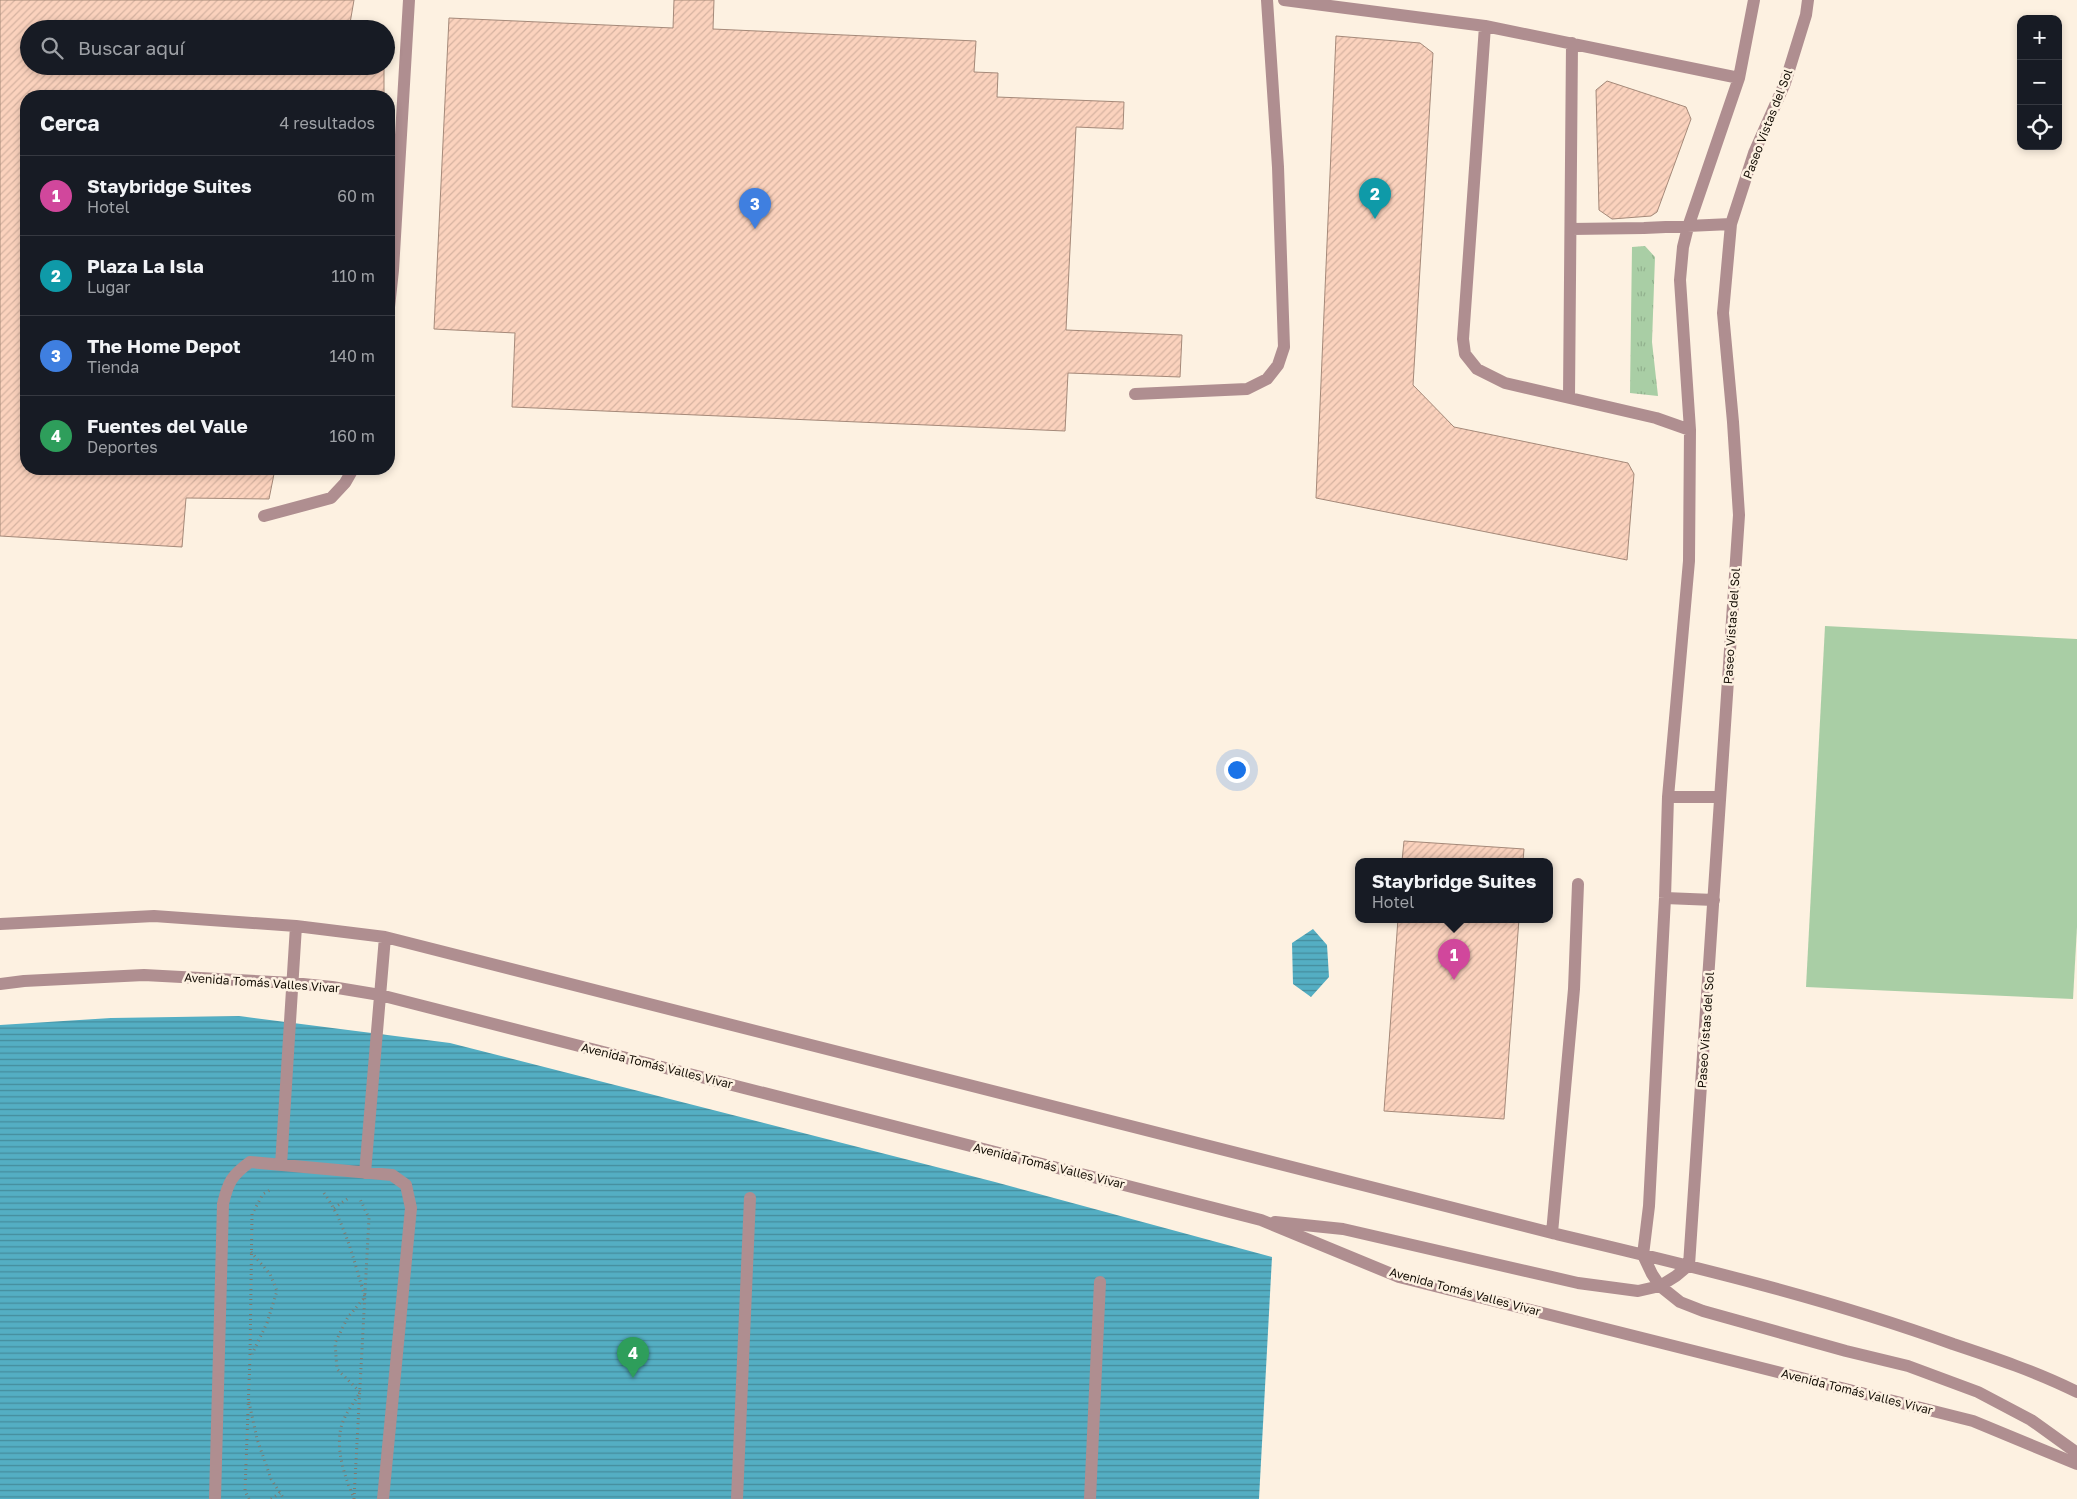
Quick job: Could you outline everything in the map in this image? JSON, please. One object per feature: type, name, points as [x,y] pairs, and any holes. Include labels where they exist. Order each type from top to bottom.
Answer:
[{"type":"street","points":[[395,236],[409,0]]},
{"type":"street","points":[[1135,394],[1247,390],[1268,379],[1278,365],[1284,347],[1278,167],[1267,0]]},
{"type":"street","points":[[1284,0],[1485,26],[1739,78]]},
{"type":"street","points":[[1754,0],[1739,78],[1688,227],[1683,247],[1680,280],[1690,430],[1690,561],[1668,797],[1665,898],[1649,1206],[1643,1255],[1660,1286],[1680,1302],[1846,1351],[1908,1366],[1978,1392],[2031,1420],[2077,1453]]},
{"type":"street","name":"Paseo Vistas del Sol","points":[[1689,1265],[1739,515],[1723,313],[1732,224],[1754,153],[1786,83],[1806,15],[1808,0]]},
{"type":"street","points":[[1485,26],[1463,339],[1465,354],[1477,369],[1505,383],[1656,418],[1690,430]]},
{"type":"street","points":[[1569,397],[1572,43]]},
{"type":"street","points":[[1571,229],[1688,227],[1732,224]]},
{"type":"street","points":[[264,516],[331,498],[345,483],[349,475]]},
{"type":"street","points":[[1668,797],[1720,797]]},
{"type":"street","points":[[1552,1233],[1574,989],[1578,884]]},
{"type":"street","points":[[1665,898],[1714,900]]},
{"type":"street","points":[[0,924],[154,916],[296,926],[385,938],[1552,1233],[1689,1265],[1895,1323],[2042,1375],[2077,1392]]},
{"type":"street","points":[[281,1165],[296,926]]},
{"type":"street","points":[[365,1173],[385,938]]},
{"type":"street","name":"Avenida Tomás Valles Vivar","points":[[0,984],[144,975],[293,983],[380,995],[1261,1220],[1399,1277],[1973,1421],[2077,1464]]},
{"type":"street","points":[[216,1499],[223,1204],[226,1188],[234,1173],[250,1162],[392,1175],[406,1185],[411,1208],[383,1499]]},
{"type":"street","points":[[737,1499],[750,1198]]},
{"type":"street","points":[[1261,1220],[1343,1229],[1578,1283],[1638,1291],[1660,1286],[1689,1265]]},
{"type":"street","points":[[1090,1499],[1100,1282]]},
{"type":"path","points":[[248,1499],[245,1491],[250,1357],[252,1214],[262,1194],[278,1186]]},
{"type":"path","points":[[323,1192],[334,1208],[348,1240],[365,1298]]},
{"type":"path","points":[[334,1208],[357,1193],[370,1218],[354,1499]]},
{"type":"path","points":[[250,1357],[267,1323],[277,1291],[270,1274],[251,1252]]},
{"type":"path","points":[[360,1392],[337,1369],[335,1343],[348,1316],[365,1298]]},
{"type":"path","points":[[354,1499],[343,1475],[340,1447],[343,1420],[360,1392]]},
{"type":"path","points":[[248,1397],[257,1439],[271,1479],[284,1499]]},
{"type":"path","points":[[271,1499],[280,1493]]},
{"type":"green space","points":[[1645,246],[1655,257],[1652,342],[1658,396],[1630,393],[1632,247]]},
{"type":"green space","points":[[1825,626],[2077,639],[2077,927],[2073,999],[1806,987]]},
{"type":"water","points":[[1313,929],[1327,945],[1329,977],[1311,997],[1293,984],[1292,943]]},
{"type":"water","points":[[239,1016],[450,1043],[995,1182],[1272,1257],[1259,1499],[0,1499],[0,1025],[111,1018]]},
{"type":"building","points":[[0,0],[354,0],[351,20],[20,20],[20,75],[384,75],[384,90],[20,90],[20,475],[274,475],[269,499],[186,498],[182,547],[0,536]]},
{"type":"building","points":[[674,0],[714,0],[713,29],[976,41],[974,72],[998,73],[997,97],[1124,102],[1123,129],[1076,127],[1066,330],[1182,335],[1180,377],[1068,373],[1065,431],[512,407],[515,333],[434,329],[449,18],[673,28]]},
{"type":"building","points":[[1336,36],[1420,43],[1433,53],[1413,385],[1454,427],[1628,463],[1634,474],[1627,560],[1316,498]]},
{"type":"building","points":[[1607,81],[1686,107],[1691,119],[1657,212],[1651,216],[1612,219],[1599,210],[1596,90]]},
{"type":"building","points":[[1404,841],[1524,849],[1523,858],[1402,858]]},
{"type":"building","points":[[1398,923],[1519,923],[1504,1119],[1384,1111]]},
{"type":"place","name":"Plaza La Isla","points":[[1375,219]]},
{"type":"place","name":"The Home Depot","points":[[755,229]]},
{"type":"place","name":"Staybridge Suites","points":[[1454,980]]},
{"type":"place","name":"Fuentes del Valle","points":[[633,1378]]}]
